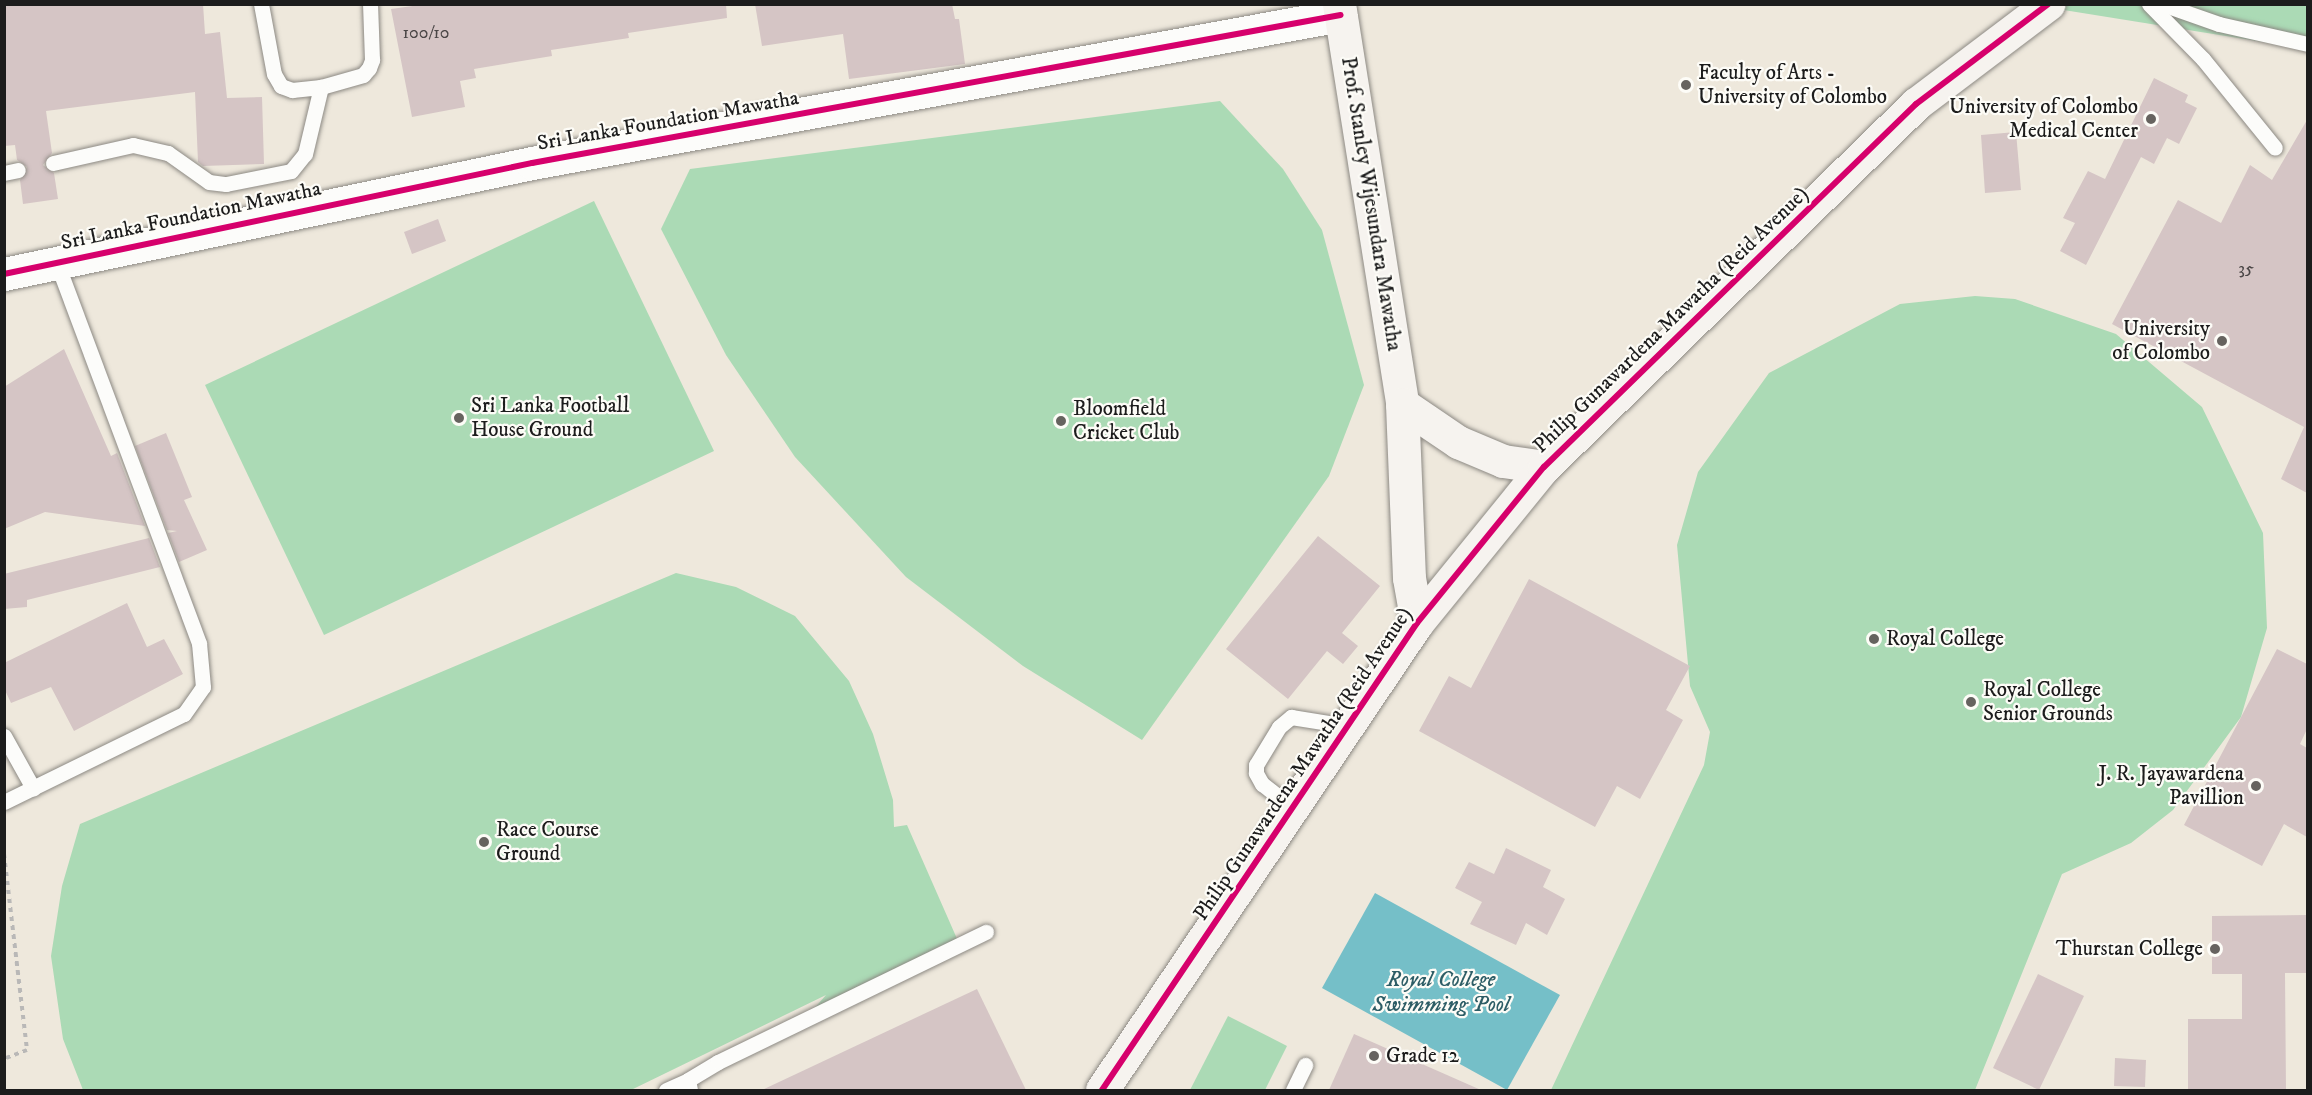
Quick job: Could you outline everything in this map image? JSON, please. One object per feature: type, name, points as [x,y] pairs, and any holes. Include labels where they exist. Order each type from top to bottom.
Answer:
[{"type":"main road","name":"Philip Gunawardena Mawatha (Reid Avenue)","points":[[1102,1090],[1417,622],[1544,467],[1916,104],[2046,5]]},
{"type":"main road","name":"Prof. Stanley Wijesundara Mawatha","points":[[1340,10],[1402,404],[1409,578],[1417,622]]},
{"type":"main road","points":[[1402,404],[1458,442],[1503,461],[1544,467]]},
{"type":"street","name":"Sri Lanka Foundation Mawatha","points":[[4,274],[56,261],[531,163],[1340,10]]},
{"type":"lane","points":[[261,4],[274,74],[281,86],[292,90],[321,87],[363,75],[372,60],[370,4]]},
{"type":"lane","points":[[2149,4],[2203,59],[2275,148]]},
{"type":"lane","points":[[2162,4],[2219,24],[2307,44]]},
{"type":"lane","points":[[53,163],[133,145],[168,153],[210,182],[226,184],[291,171],[305,154],[321,87]]},
{"type":"lane","points":[[4,801],[33,789],[184,714],[203,687],[199,643],[56,261]]},
{"type":"lane","points":[[1293,808],[1263,784],[1256,773],[1256,765],[1279,727],[1291,717],[1348,726]]},
{"type":"lane","points":[[4,736],[33,789]]},
{"type":"lane","points":[[666,1090],[689,1085],[986,932]]},
{"type":"lane","points":[[1293,1090],[1305,1065]]},
{"type":"path","points":[[4,854],[27,1050],[4,1059]]},
{"type":"green space","points":[[2048,4],[2307,5],[2307,49],[2045,7]]},
{"type":"green space","name":"Bloomfield Cricket Club","points":[[1220,101],[1283,169],[1322,230],[1364,385],[1329,476],[1142,740],[1023,666],[906,577],[795,457],[726,355],[661,229],[690,169]]},
{"type":"green space","name":"Sri Lanka Football House Ground","points":[[594,201],[714,451],[324,635],[205,385]]},
{"type":"green space","name":"Royal College Senior Grounds","points":[[1975,296],[2015,299],[2116,334],[2202,407],[2263,533],[2267,628],[2241,717],[2173,810],[2131,843],[2062,874],[1975,1090],[1551,1090],[1704,765],[1710,732],[1690,686],[1677,545],[1698,472],[1769,373],[1900,304]]},
{"type":"green space","name":"Race Course Ground","points":[[676,573],[736,587],[795,616],[849,681],[873,734],[893,800],[894,827],[907,825],[958,941],[811,1012],[826,995],[631,1090],[83,1090],[63,1039],[51,956],[62,886],[80,824]]},
{"type":"green space","points":[[1228,1016],[1287,1046],[1265,1090],[1190,1090]]},
{"type":"water","name":"Royal College Swimming Pool","points":[[1375,893],[1560,995],[1507,1090],[1322,988]]},
{"type":"building","points":[[4,4],[203,4],[205,34],[220,32],[227,98],[262,97],[264,164],[203,166],[198,162],[195,92],[46,111],[52,153],[43,165],[54,173],[58,199],[23,204],[20,180],[27,167],[17,160],[15,145],[4,146]]},
{"type":"building","points":[[427,4],[726,4],[727,18],[628,33],[629,38],[551,50],[552,56],[474,69],[476,78],[460,81],[465,107],[412,117],[391,9]]},
{"type":"building","points":[[755,4],[952,4],[955,19],[959,19],[965,64],[849,79],[843,34],[762,46]]},
{"type":"building","points":[[2154,78],[2188,95],[2185,102],[2197,108],[2179,144],[2167,138],[2154,164],[2141,157],[2086,265],[2060,251],[2075,223],[2063,218],[2088,171],[2105,179]]},
{"type":"building","points":[[2307,120],[2307,493],[2281,479],[2304,427],[2112,324],[2178,200],[2221,223],[2250,165],[2272,180]]},
{"type":"building","points":[[2016,132],[2021,190],[1985,193],[1981,135]]},
{"type":"building","points":[[438,219],[446,241],[412,254],[404,232]]},
{"type":"building","points":[[64,349],[111,456],[117,453],[145,526],[45,512],[4,529],[4,387]]},
{"type":"building","points":[[166,433],[192,497],[184,500],[207,550],[179,562],[168,533],[177,531],[167,530],[135,446]]},
{"type":"building","points":[[1318,536],[1380,586],[1342,633],[1358,646],[1343,664],[1327,651],[1288,699],[1226,649]]},
{"type":"building","points":[[149,538],[160,567],[27,600],[27,607],[4,609],[4,574]]},
{"type":"building","points":[[1529,579],[1690,666],[1666,710],[1683,720],[1640,799],[1617,786],[1595,827],[1419,731],[1449,676],[1471,688]]},
{"type":"building","points":[[127,603],[147,647],[164,639],[183,674],[74,731],[51,687],[11,703],[4,688],[4,663]]},
{"type":"building","name":"J. R. Jayawardena Pavillion","points":[[2277,649],[2307,664],[2307,729],[2300,744],[2307,748],[2307,837],[2284,824],[2262,866],[2184,825]]},
{"type":"building","points":[[1506,848],[1551,870],[1543,887],[1565,899],[1547,935],[1526,923],[1516,945],[1470,924],[1482,902],[1455,888],[1469,862],[1494,874]]},
{"type":"building","points":[[2307,915],[2307,973],[2285,973],[2286,1090],[2188,1090],[2188,1019],[2242,1019],[2242,974],[2212,974],[2212,916]]},
{"type":"building","points":[[2038,974],[2084,996],[2039,1090],[1993,1068]]},
{"type":"building","points":[[977,989],[1026,1090],[762,1090],[896,1027]]},
{"type":"building","name":"Grade 12","points":[[1354,1034],[1481,1090],[1329,1090]]},
{"type":"building","points":[[2115,1058],[2146,1060],[2145,1087],[2114,1086]]},
{"type":"cycle path","points":[[1102,1090],[1417,623],[1544,467],[1916,104],[2048,4]]},
{"type":"cycle path","points":[[4,274],[532,163],[1341,15]]},
{"type":"place","name":"Faculty of Arts - University of Colombo","points":[[1686,85]]},
{"type":"place","name":"University of Colombo Medical Center","points":[[2151,119]]},
{"type":"place","name":"University of Colombo","points":[[2222,341]]},
{"type":"place","name":"Sri Lanka Football House Ground","points":[[459,418]]},
{"type":"place","name":"Bloomfield Cricket Club","points":[[1061,421]]},
{"type":"place","name":"Royal College","points":[[1874,639]]},
{"type":"place","name":"Royal College Senior Grounds","points":[[1971,702]]},
{"type":"place","name":"J. R. Jayawardena Pavillion","points":[[2256,786]]},
{"type":"place","name":"Race Course Ground","points":[[484,842]]},
{"type":"place","name":"Thurstan College","points":[[2215,949]]},
{"type":"place","name":"Grade 12","points":[[1374,1056]]}]
